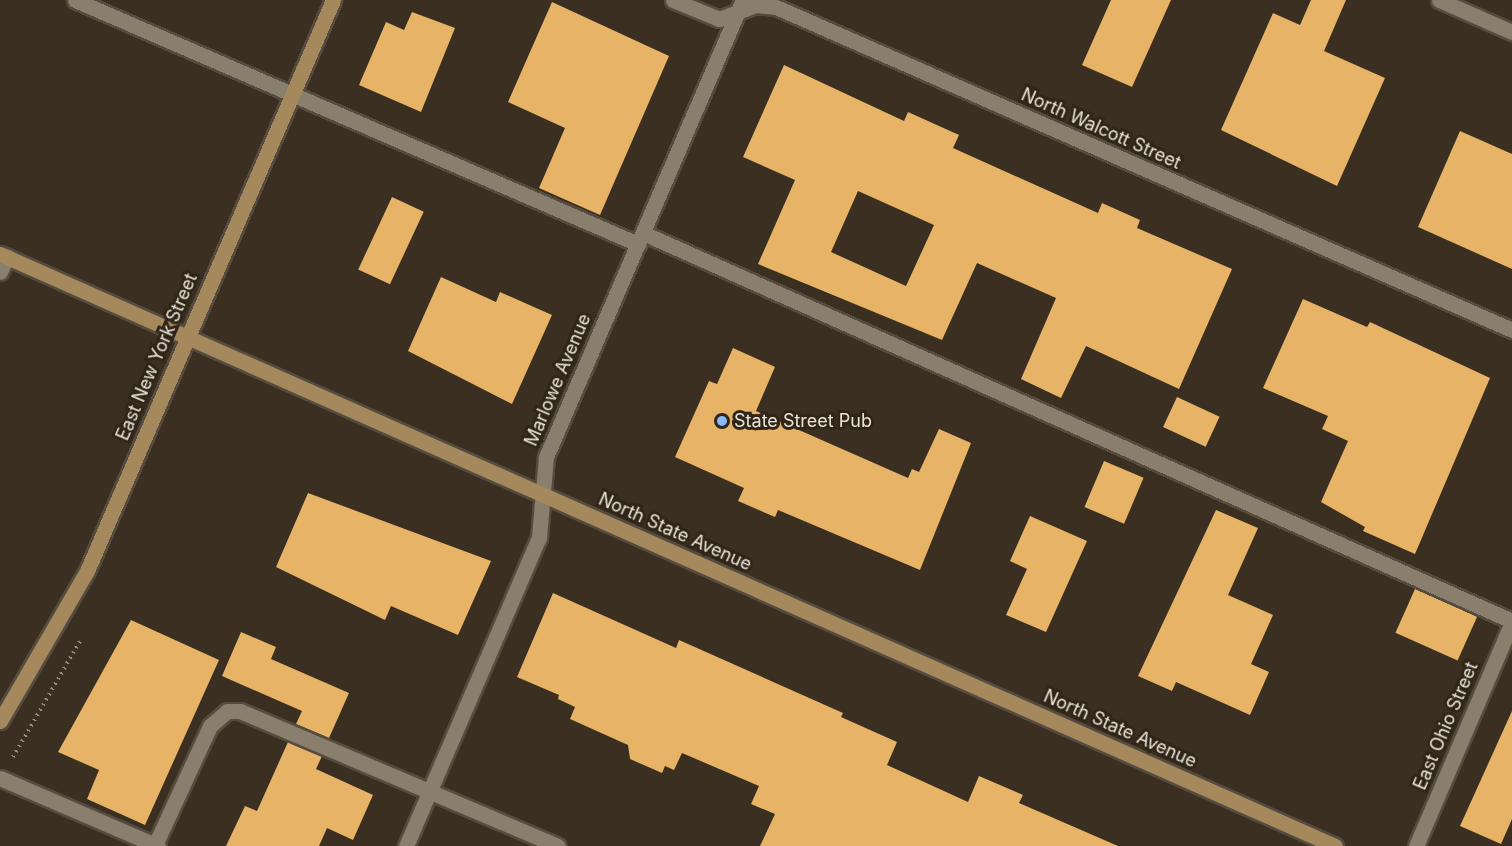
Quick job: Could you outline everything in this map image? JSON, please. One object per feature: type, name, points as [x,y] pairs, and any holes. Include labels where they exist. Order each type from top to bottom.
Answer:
[{"type":"street","points":[[75,0],[640,239],[1512,622]]},
{"type":"street","name":"East New York Street","points":[[0,721],[87,571],[333,0]]},
{"type":"street","name":"North Walcott Street","points":[[674,0],[719,19],[737,15],[756,5],[776,7],[1512,330]]},
{"type":"street","name":"Marlowe Avenue","points":[[406,846],[539,537],[546,457],[743,0]]},
{"type":"street","points":[[1439,0],[1512,32]]},
{"type":"street","points":[[0,272],[3,256]]},
{"type":"street","name":"North State Avenue","points":[[3,256],[543,495],[1318,843],[1335,846]]},
{"type":"street","name":"East Ohio Street","points":[[1416,846],[1512,622]]},
{"type":"street","points":[[0,778],[157,845],[210,726],[227,711],[262,719],[558,846]]},
{"type":"building","points":[[1111,0],[1171,0],[1132,87],[1082,65]]},
{"type":"building","points":[[1311,0],[1346,0],[1324,51],[1385,78],[1337,186],[1221,130],[1273,13],[1300,25]]},
{"type":"building","points":[[552,2],[669,56],[600,215],[539,188],[565,128],[508,102]]},
{"type":"building","points":[[412,12],[455,28],[421,112],[359,85],[386,22],[404,30]]},
{"type":"building","points":[[784,65],[904,121],[908,112],[959,135],[953,148],[1098,213],[1102,203],[1140,220],[1137,228],[1232,269],[1179,389],[1086,346],[1061,398],[1021,379],[1056,298],[977,263],[942,340],[758,264],[795,180],[743,157]],"holes":[[[858,191],[934,225],[906,286],[831,252]]]},
{"type":"building","points":[[1460,131],[1512,154],[1512,269],[1418,227]]},
{"type":"building","points":[[392,197],[424,212],[390,284],[358,270]]},
{"type":"building","points":[[441,277],[496,302],[500,292],[552,315],[512,404],[408,351]]},
{"type":"building","points":[[1303,299],[1367,327],[1370,322],[1490,378],[1415,554],[1363,531],[1365,527],[1321,502],[1348,441],[1322,429],[1328,416],[1263,388]]},
{"type":"building","points":[[733,348],[775,367],[756,411],[908,478],[912,469],[919,472],[939,429],[971,443],[920,570],[778,510],[775,517],[738,501],[744,488],[675,457],[709,381],[717,384]]},
{"type":"building","points":[[1177,397],[1220,417],[1206,447],[1163,427]]},
{"type":"building","points":[[1104,461],[1144,478],[1124,524],[1084,507]]},
{"type":"building","points":[[308,493],[491,561],[458,635],[391,606],[385,620],[276,567]]},
{"type":"building","points":[[1216,510],[1258,528],[1228,595],[1273,615],[1251,664],[1269,672],[1250,715],[1176,682],[1172,691],[1138,676]]},
{"type":"building","points":[[1030,516],[1087,541],[1046,632],[1006,615],[1027,569],[1010,561]]},
{"type":"building","points":[[1415,589],[1477,617],[1458,661],[1395,633]]},
{"type":"building","points":[[553,593],[676,648],[679,640],[843,713],[841,717],[897,742],[887,765],[968,802],[979,776],[1023,795],[1019,803],[1118,846],[760,846],[775,814],[751,804],[759,786],[682,753],[674,770],[665,766],[662,773],[630,759],[628,745],[570,719],[575,707],[558,699],[559,695],[517,677]]},
{"type":"building","points":[[131,620],[219,660],[145,825],[87,799],[99,770],[58,752]]},
{"type":"building","points":[[241,632],[276,647],[271,659],[349,693],[329,738],[296,724],[302,711],[222,676]]},
{"type":"building","points":[[1512,711],[1512,819],[1501,844],[1460,826]]},
{"type":"building","points":[[288,742],[322,756],[316,769],[373,795],[353,840],[327,828],[319,846],[226,846],[245,806],[257,811]]},
{"type":"place","name":"State Street Pub","points":[[722,421]]}]
